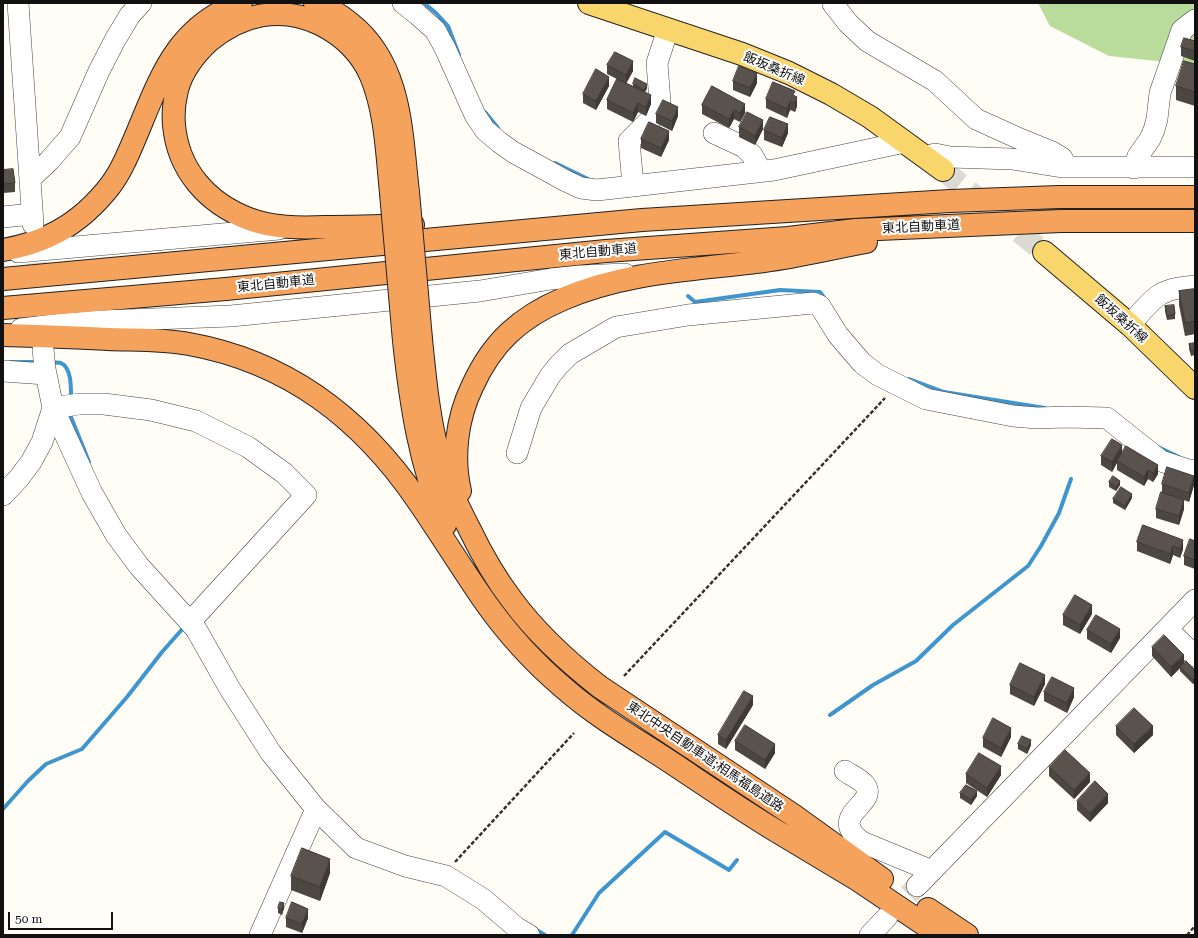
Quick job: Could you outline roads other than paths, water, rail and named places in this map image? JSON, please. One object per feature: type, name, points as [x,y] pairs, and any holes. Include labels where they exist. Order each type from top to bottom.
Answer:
[{"type":"highway","points":[[3,250],[23,246],[50,236],[73,222],[102,196],[119,172],[173,55],[189,35],[207,20],[228,8],[241,3]]},
{"type":"highway","points":[[315,3],[342,17],[361,32],[376,50],[386,69],[394,93],[400,120],[400,193],[412,340],[410,392],[420,451],[428,480],[463,568]]},
{"type":"highway","points":[[400,193],[377,94],[370,75],[350,44],[332,30],[314,21],[297,16],[278,14],[258,16],[240,21],[220,32],[202,48],[187,67],[177,90],[173,113],[175,137],[182,158],[192,177],[209,196],[229,210],[250,220],[271,225],[298,228],[382,226],[567,218],[747,205],[860,206]]},
{"type":"highway","name":"東北自動車道","points":[[3,279],[642,220],[950,201],[1059,197],[1195,197]]},
{"type":"highway","name":"東北自動車道","points":[[3,308],[226,289],[606,251],[788,238],[856,230],[1061,221],[1195,221]]},
{"type":"highway","points":[[477,544],[463,505],[458,484],[456,465],[457,442],[461,418],[468,395],[479,372],[493,351],[510,332],[530,316],[552,304],[598,285],[656,273],[766,261],[953,225]]},
{"type":"highway","points":[[3,335],[154,340],[188,344],[219,351],[248,360],[278,373],[332,407],[357,427],[379,450],[398,473],[463,568]]},
{"type":"highway","points":[[412,340],[440,462],[456,502],[477,544]]},
{"type":"highway","name":"東北中央自動車道;相馬福島道路","points":[[477,544],[493,573],[512,601],[534,627],[578,669],[600,687],[793,815],[864,867],[967,935]]},
{"type":"highway","name":"東北中央自動車道;相馬福島道路","points":[[463,568],[484,600],[522,648],[566,690],[589,708],[781,834],[856,879],[940,935]]},
{"type":"main road","name":"飯坂桑折線","points":[[588,3],[742,54],[789,73],[838,98],[870,117],[943,170]]},
{"type":"main road","name":"飯坂桑折線","points":[[1044,252],[1130,325],[1195,388]]},
{"type":"street","points":[[3,217],[33,219],[18,3]]},
{"type":"street","points":[[30,179],[49,161],[70,137],[99,71],[115,40],[130,15],[141,3]]},
{"type":"street","points":[[403,3],[435,30],[445,48],[475,115],[485,130],[499,142],[530,162],[581,188],[597,190],[774,170],[905,142]]},
{"type":"street","points":[[834,3],[833,4],[848,23],[867,41],[935,81],[976,119],[1052,152],[1062,158],[1067,167]]},
{"type":"street","points":[[1134,168],[1138,156],[1150,139],[1154,130],[1157,119],[1160,92],[1182,30],[1195,20]]},
{"type":"street","points":[[633,185],[629,141],[651,119],[660,102],[657,62],[668,29]]},
{"type":"street","points":[[714,133],[744,148],[752,155],[761,171]]},
{"type":"street","points":[[926,157],[935,154],[950,157],[1012,159],[1067,167],[1195,167]]},
{"type":"street","points":[[3,253],[298,228]]},
{"type":"street","points":[[3,331],[78,323],[231,316],[480,291],[551,279],[580,276],[656,273]]},
{"type":"street","points":[[1130,325],[1149,304],[1161,294],[1178,288],[1195,286]]},
{"type":"street","points":[[517,453],[531,408],[550,376],[570,354],[616,327],[688,315],[813,303],[820,306],[838,335],[862,363],[878,375],[926,399],[1013,416],[1037,418],[1066,416],[1107,418],[1161,461],[1185,469],[1195,470]]},
{"type":"street","points":[[3,371],[45,362],[66,406],[92,493],[116,535],[139,566],[193,618],[196,629],[230,689],[271,753],[316,809],[356,848],[405,866],[446,876],[483,899],[517,928],[529,935]]},
{"type":"street","points":[[66,406],[104,404],[151,410],[196,421],[248,446],[284,473],[306,495],[193,618]]},
{"type":"street","points":[[3,495],[19,478],[31,462],[42,442],[66,406]]},
{"type":"street","points":[[917,886],[1195,600]]},
{"type":"street","points":[[1167,629],[1195,656]]},
{"type":"street","points":[[845,771],[865,784],[867,791],[866,797],[849,821],[849,827],[854,835],[862,842],[932,871]]},
{"type":"street","points":[[260,935],[316,809]]},
{"type":"street","points":[[870,935],[887,917]]},
{"type":"waterway","points":[[424,3],[448,26],[459,55]]},
{"type":"waterway","points":[[485,112],[498,128]]},
{"type":"waterway","points":[[555,163],[590,180]]},
{"type":"waterway","points":[[688,296],[695,302],[780,290],[820,292],[825,299]]},
{"type":"waterway","points":[[11,362],[39,362]]},
{"type":"waterway","points":[[51,362],[61,363],[67,369],[70,379],[71,399]]},
{"type":"waterway","points":[[909,379],[944,392],[1045,408]]},
{"type":"waterway","points":[[71,412],[71,417],[89,462]]},
{"type":"waterway","points":[[1158,447],[1179,457]]},
{"type":"waterway","points":[[830,715],[873,685],[916,661],[953,625],[1028,566],[1059,513],[1071,479]]},
{"type":"waterway","points":[[3,809],[28,781],[46,764],[82,749],[185,626]]},
{"type":"waterway","points":[[572,935],[599,893],[665,832],[729,870],[737,860]]},
{"type":"waterway","points":[[535,929],[545,935]]},
{"type":"tunnel","points":[[943,170],[1044,252]]},
{"type":"tunnel","points":[[34,232],[41,323]]},
{"type":"tunnel","points":[[887,917],[917,886]]}]
